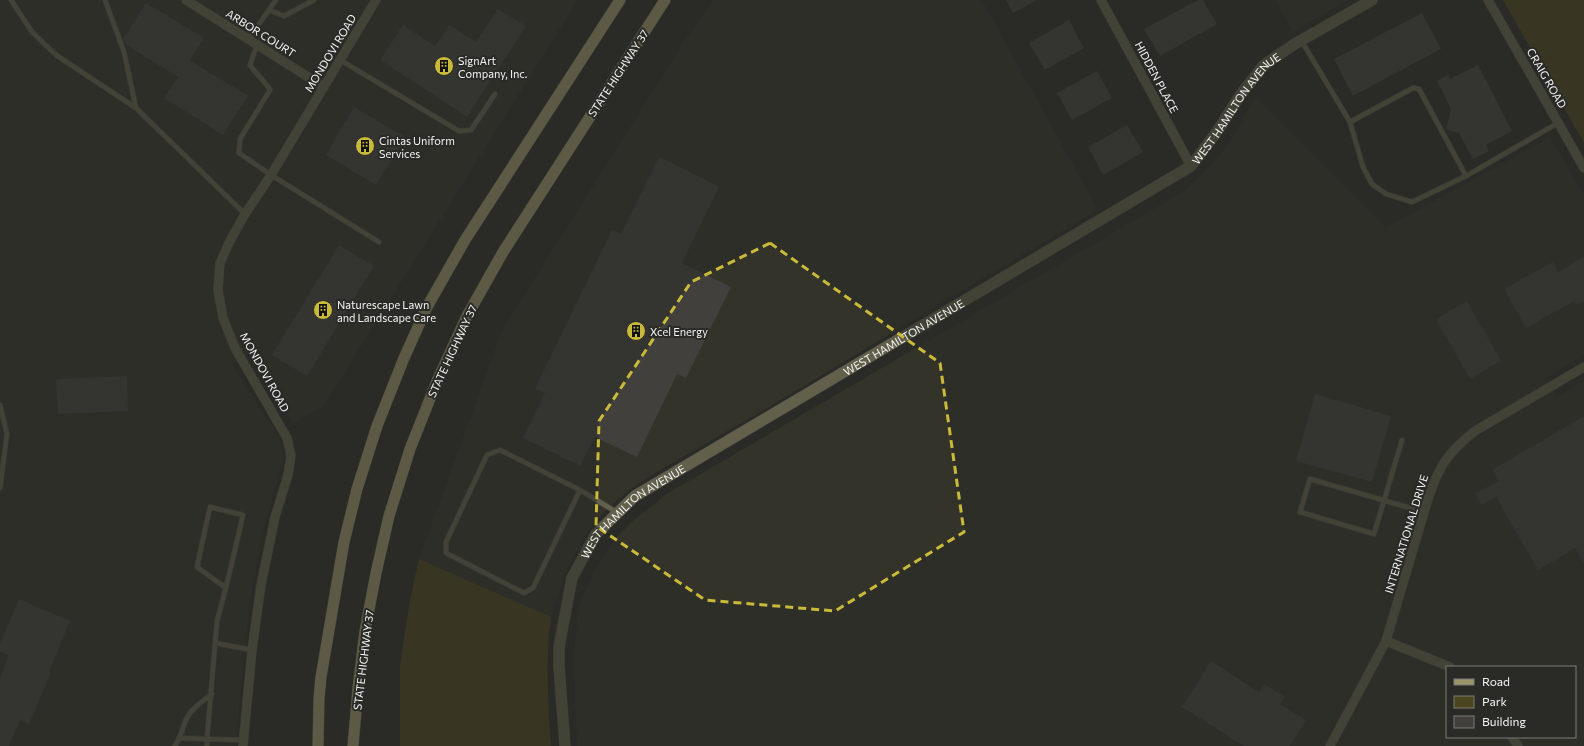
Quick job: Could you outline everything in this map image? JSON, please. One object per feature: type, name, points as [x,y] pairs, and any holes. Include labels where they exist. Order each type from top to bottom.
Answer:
[{"type":"main road","points":[[318,746],[321,684],[334,593],[344,542],[357,490],[377,426],[390,392],[427,307],[465,240],[620,0]]},
{"type":"main road","name":"STATE HIGHWAY 37","points":[[354,746],[358,688],[365,631],[380,552],[389,516],[410,450],[437,381],[467,316],[503,252],[665,0]]},
{"type":"street","name":"ARBOR COURT","points":[[186,0],[324,87]]},
{"type":"street","name":"MONDOVI ROAD","points":[[243,743],[252,650],[261,585],[276,518],[288,475],[291,456],[287,438],[235,348],[223,318],[218,290],[220,263],[245,214],[271,175],[376,0]]},
{"type":"street","name":"HIDDEN PLACE","points":[[1101,0],[1191,166]]},
{"type":"street","name":"WEST HAMILTON AVENUE","points":[[564,746],[559,666],[560,647],[572,578],[596,534],[635,496],[1191,166],[1216,133],[1241,94],[1264,65],[1301,40],[1372,0]]},
{"type":"street","name":"CRAIG ROAD","points":[[1488,0],[1584,168]]},
{"type":"street","name":"INTERNATIONAL DRIVE","points":[[1330,746],[1386,641],[1434,482],[1440,468],[1448,456],[1461,442],[1492,420],[1584,367]]},
{"type":"street","points":[[1386,641],[1448,666]]},
{"type":"lane","points":[[11,0],[32,32],[56,55],[136,108],[245,214]]},
{"type":"lane","points":[[105,0],[124,52],[136,108]]},
{"type":"lane","points":[[248,39],[276,0]]},
{"type":"lane","points":[[270,10],[284,16],[314,0]]},
{"type":"lane","points":[[1301,40],[1350,122],[1363,167],[1372,184],[1386,194],[1412,202],[1466,176],[1558,123]]},
{"type":"lane","points":[[257,45],[250,65],[255,73],[264,80],[270,90],[240,139],[239,154],[379,242]]},
{"type":"lane","points":[[340,60],[459,132],[471,130],[495,94]]},
{"type":"lane","points":[[1350,122],[1413,88],[1419,89],[1466,176]]},
{"type":"lane","points":[[0,405],[7,434],[0,488]]},
{"type":"lane","points":[[1402,440],[1385,499],[1374,534],[1300,512],[1310,479],[1385,499],[1424,512]]},
{"type":"lane","points":[[580,490],[533,588],[524,594],[446,553],[446,542],[487,455],[500,450],[580,490],[618,513]]},
{"type":"lane","points":[[207,746],[217,621],[226,588],[243,515],[210,507],[197,567],[226,588]]},
{"type":"lane","points":[[215,643],[252,650]]},
{"type":"lane","points":[[175,746],[180,738],[186,720],[197,705],[212,694]]},
{"type":"lane","points":[[180,738],[243,743]]},
{"type":"highlighted area","points":[[770,243],[940,363],[964,532],[835,611],[705,600],[596,526],[599,421],[691,282]]},
{"type":"shaded area","points":[[0,0],[578,0],[323,407],[293,423],[249,354],[232,364],[277,434],[284,456],[264,529],[250,603],[236,746],[0,746]]},
{"type":"shaded area","points":[[713,0],[982,0],[1098,210],[634,487],[597,519],[583,539],[567,570],[551,617],[419,559],[502,330],[685,40]]},
{"type":"shaded area","points":[[1275,0],[1348,0],[1293,32]]},
{"type":"shaded area","points":[[1255,97],[1386,228],[1550,137],[1584,194],[1584,355],[1546,378],[1557,397],[1584,381],[1584,746],[577,746],[573,658],[579,604],[599,563],[615,539],[634,520],[668,493],[1183,192],[1214,162],[1231,140]]},
{"type":"green space","points":[[1503,0],[1584,0],[1584,143]]},
{"type":"green space","points":[[419,559],[551,617],[548,649],[548,698],[551,746],[400,746],[400,665],[410,599]]},
{"type":"building","points":[[1006,0],[1037,0],[1013,13]]},
{"type":"building","points":[[1198,0],[1203,0],[1217,24],[1160,56],[1144,29]]},
{"type":"building","points":[[146,3],[204,38],[190,60],[248,96],[223,135],[164,98],[178,77],[125,44],[123,39]]},
{"type":"building","name":"SignArt Company, Inc.","points":[[498,9],[526,26],[467,117],[380,60],[403,25],[435,46],[449,25],[476,42]]},
{"type":"building","points":[[1422,13],[1441,49],[1353,96],[1334,59]]},
{"type":"building","points":[[1069,20],[1084,48],[1045,70],[1029,43]]},
{"type":"building","points":[[1478,65],[1512,131],[1486,145],[1489,151],[1473,159],[1459,133],[1446,130],[1451,109],[1437,81],[1448,75],[1450,79]]},
{"type":"building","points":[[1097,71],[1112,98],[1072,120],[1057,93]]},
{"type":"building","name":"Cintas Uniform Services","points":[[354,107],[405,137],[376,185],[326,155]]},
{"type":"building","points":[[1127,125],[1143,152],[1103,175],[1088,147]]},
{"type":"building","name":"Xcel Energy","points":[[659,157],[719,187],[682,263],[731,287],[686,378],[677,374],[637,457],[595,437],[580,466],[523,438],[545,393],[535,389],[612,230],[621,234]]},
{"type":"building","name":"Naturescape Lawn and Landscape Care","points":[[339,245],[374,266],[307,376],[272,355]]},
{"type":"building","points":[[1584,257],[1584,301],[1576,305],[1574,301],[1526,328],[1504,289],[1553,262],[1558,272]]},
{"type":"building","points":[[1467,301],[1501,361],[1470,379],[1436,319]]},
{"type":"building","points":[[127,376],[128,411],[58,414],[56,379]]},
{"type":"building","points":[[1315,394],[1391,416],[1372,482],[1296,461]]},
{"type":"building","points":[[1584,416],[1584,564],[1575,548],[1538,570],[1496,497],[1482,505],[1475,494],[1498,481],[1492,470]]},
{"type":"building","points":[[19,599],[70,621],[49,672],[51,673],[29,724],[20,720],[9,746],[0,746],[0,678],[9,655],[0,651],[0,644]]},
{"type":"building","points":[[1211,661],[1259,692],[1264,684],[1285,697],[1280,704],[1306,720],[1290,746],[1244,746],[1182,707]]},
{"type":"place","name":"SignArt Company, Inc.","points":[[444,66]]},
{"type":"place","name":"Cintas Uniform Services","points":[[365,146]]},
{"type":"place","name":"Naturescape Lawn and Landscape Care","points":[[323,310]]},
{"type":"place","name":"Xcel Energy","points":[[636,331]]}]
